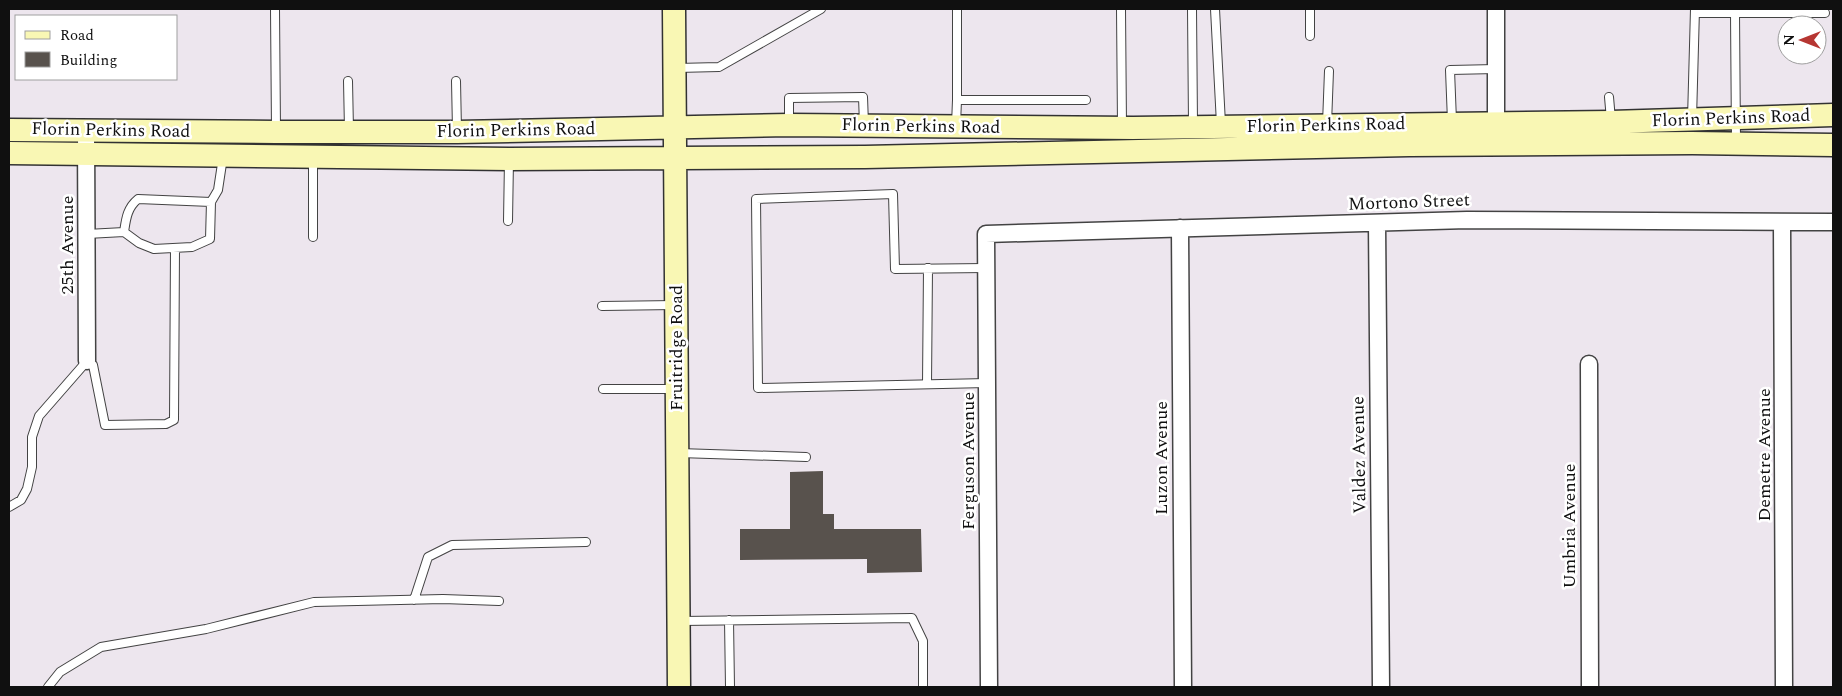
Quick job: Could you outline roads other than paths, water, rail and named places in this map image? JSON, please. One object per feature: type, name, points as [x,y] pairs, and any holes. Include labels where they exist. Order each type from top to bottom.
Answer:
[{"type":"main road","name":"Fruitridge Road","points":[[674,9],[679,687]]},
{"type":"main road","name":"Florin Perkins Road","points":[[9,130],[86,130],[224,143],[313,156],[509,159],[865,157],[1222,137],[1692,131],[1735,118],[1833,116]]},
{"type":"main road","name":"Florin Perkins Road","points":[[9,153],[86,154],[224,143],[276,132],[455,132],[789,125],[1193,127],[1222,137],[1327,124],[1452,124],[1496,134],[1611,122],[1692,131],[1736,144],[1833,145]]},
{"type":"main road","points":[[414,158],[415,149],[422,143],[455,132]]},
{"type":"street","points":[[1496,9],[1496,134]]},
{"type":"street","name":"25th Avenue","points":[[86,130],[87,361]]},
{"type":"street","name":"Mortono Street","points":[[986,234],[1547,220],[1833,222]]},
{"type":"street","name":"Demetre Avenue","points":[[1782,222],[1784,687]]},
{"type":"street","name":"Valdez Avenue","points":[[1377,223],[1382,687]]},
{"type":"street","name":"Luzon Avenue","points":[[1180,228],[1183,687]]},
{"type":"street","name":"Ferguson Avenue","points":[[986,234],[989,687]]},
{"type":"street","name":"Umbria Avenue","points":[[1589,364],[1590,687]]},
{"type":"lane","points":[[275,9],[276,132]]},
{"type":"lane","points":[[675,68],[719,67],[821,9]]},
{"type":"lane","points":[[956,127],[957,9]]},
{"type":"lane","points":[[1121,9],[1122,128]]},
{"type":"lane","points":[[1192,9],[1193,127]]},
{"type":"lane","points":[[1215,9],[1222,137]]},
{"type":"lane","points":[[1310,9],[1310,36]]},
{"type":"lane","points":[[1692,131],[1695,11],[1825,13]]},
{"type":"lane","points":[[1735,13],[1736,144]]},
{"type":"lane","points":[[1452,124],[1450,70],[1496,69]]},
{"type":"lane","points":[[1327,124],[1329,71]]},
{"type":"lane","points":[[348,81],[349,132]]},
{"type":"lane","points":[[455,132],[456,81]]},
{"type":"lane","points":[[1610,97],[1611,122]]},
{"type":"lane","points":[[957,100],[1086,100]]},
{"type":"lane","points":[[87,234],[124,232],[139,243],[154,250],[192,247],[210,239],[212,202],[218,190],[224,143]]},
{"type":"lane","points":[[313,156],[313,237]]},
{"type":"lane","points":[[508,221],[509,159]]},
{"type":"lane","points":[[986,268],[895,269],[893,194],[756,199],[758,388],[987,383]]},
{"type":"lane","points":[[124,232],[131,204],[138,199],[212,202]]},
{"type":"lane","points":[[9,508],[21,500],[26,489],[32,468],[32,437],[39,416],[87,361],[93,366],[105,425],[166,424],[174,420],[175,248]]},
{"type":"lane","points":[[927,384],[928,268]]},
{"type":"lane","points":[[602,306],[676,305]]},
{"type":"lane","points":[[603,390],[677,389]]},
{"type":"lane","points":[[677,453],[806,457]]},
{"type":"lane","points":[[414,600],[428,557],[452,545],[586,542]]},
{"type":"lane","points":[[48,687],[60,672],[101,647],[206,629],[314,602],[499,601]]},
{"type":"lane","points":[[679,621],[912,618],[923,641],[923,687]]},
{"type":"lane","points":[[729,620],[730,687]]}]
